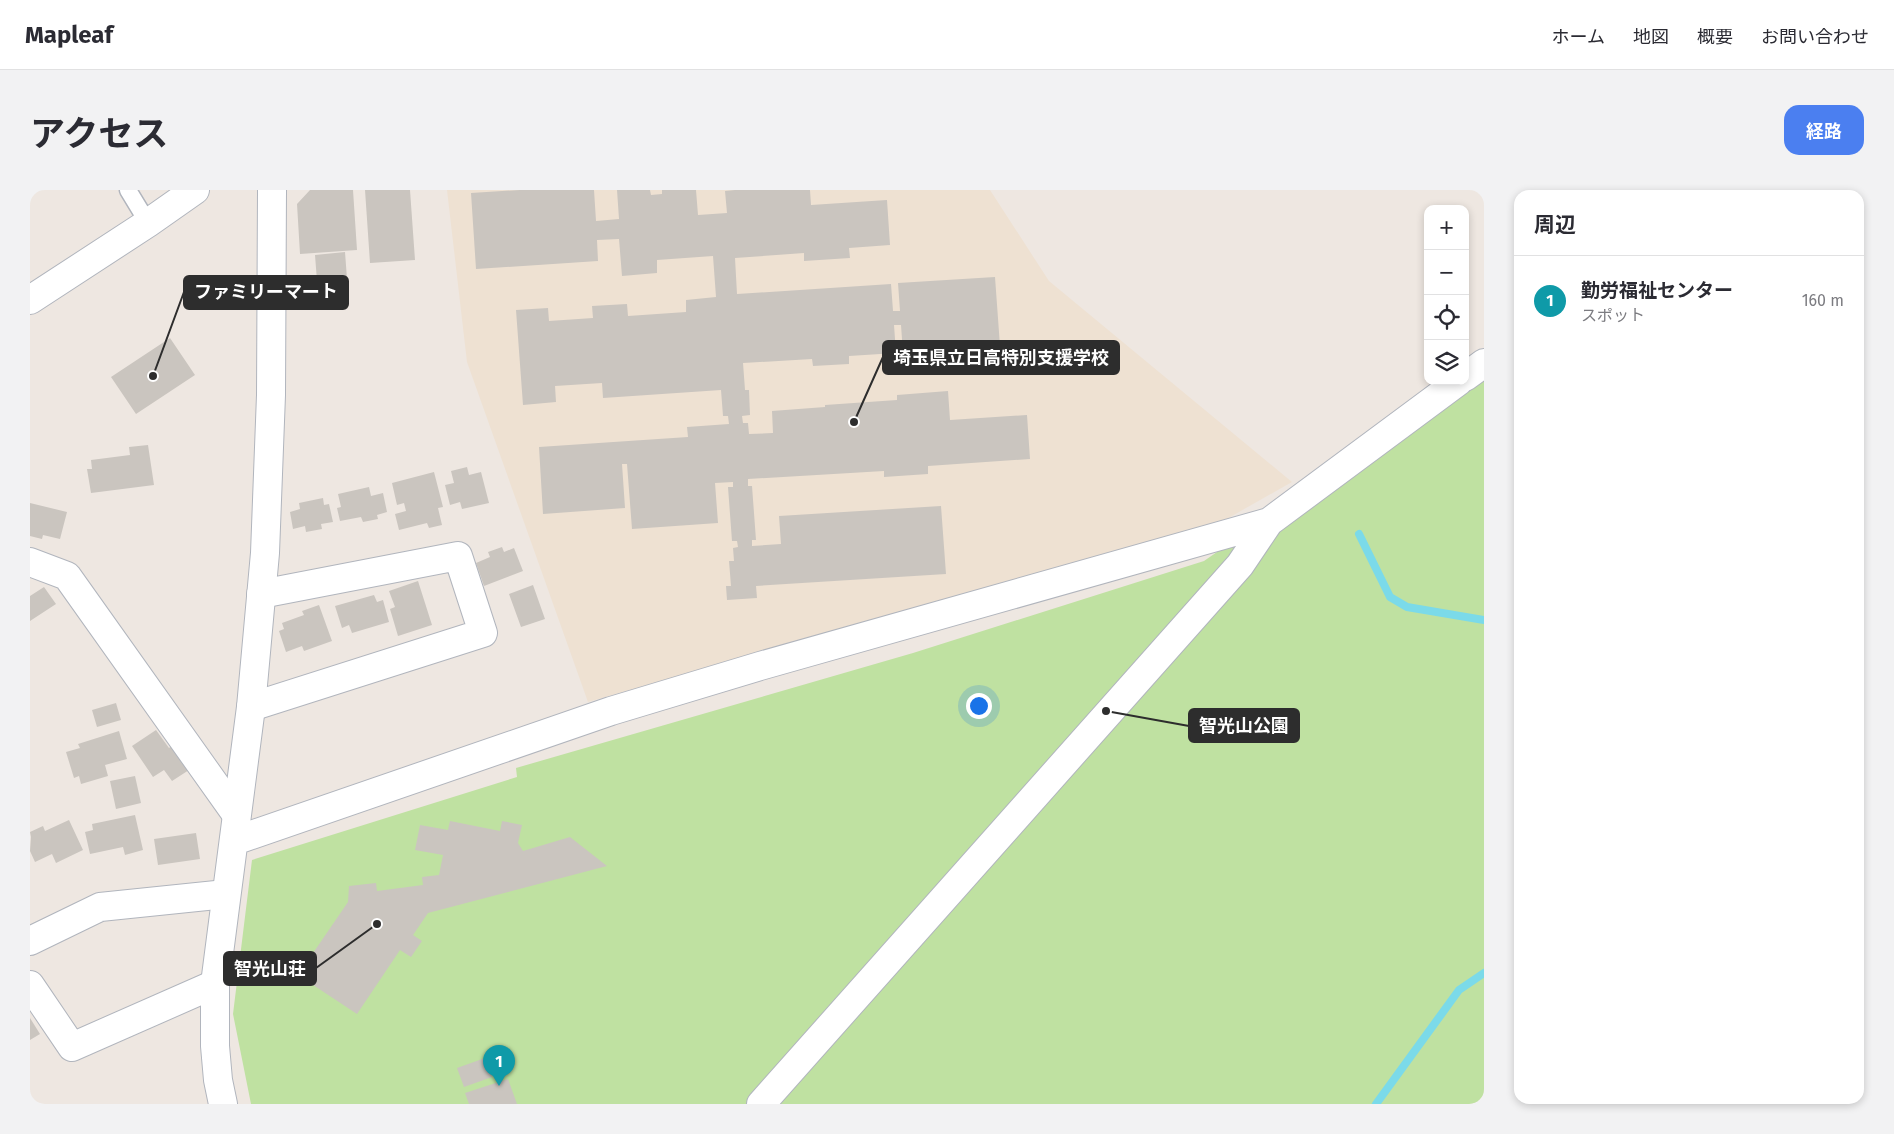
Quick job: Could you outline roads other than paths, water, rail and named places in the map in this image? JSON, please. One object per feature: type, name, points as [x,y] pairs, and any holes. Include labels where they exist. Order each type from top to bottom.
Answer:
[{"type":"street","points":[[30,300],[195,190]]},
{"type":"street","points":[[223,1104],[218,1080],[215,1046],[215,984],[251,707],[261,594],[271,394],[272,190]]},
{"type":"street","points":[[1469,374],[1484,363]]},
{"type":"street","points":[[761,1104],[1240,565],[1269,522],[1454,385]]},
{"type":"street","points":[[234,841],[611,711],[760,666],[1269,522]]},
{"type":"street","points":[[251,707],[483,633],[458,556],[261,594]]},
{"type":"street","points":[[30,562],[68,576],[236,814]]},
{"type":"street","points":[[30,941],[100,907],[226,894]]},
{"type":"street","points":[[30,985],[72,1047],[215,984]]},
{"type":"lane","points":[[128,190],[148,223]]},
{"type":"waterway","points":[[1359,534],[1390,597],[1407,607],[1484,620]]},
{"type":"waterway","points":[[1376,1104],[1459,990],[1484,973]]},
{"type":"place","name":"ファミリーマート","points":[[153,376]]},
{"type":"place","name":"埼玉県立日高特別支援学校","points":[[854,422]]},
{"type":"place","name":"智光山公園","points":[[1106,711]]},
{"type":"place","name":"智光山荘","points":[[377,924]]},
{"type":"place","name":"勤労福祉センター","points":[[499,1086]]}]
